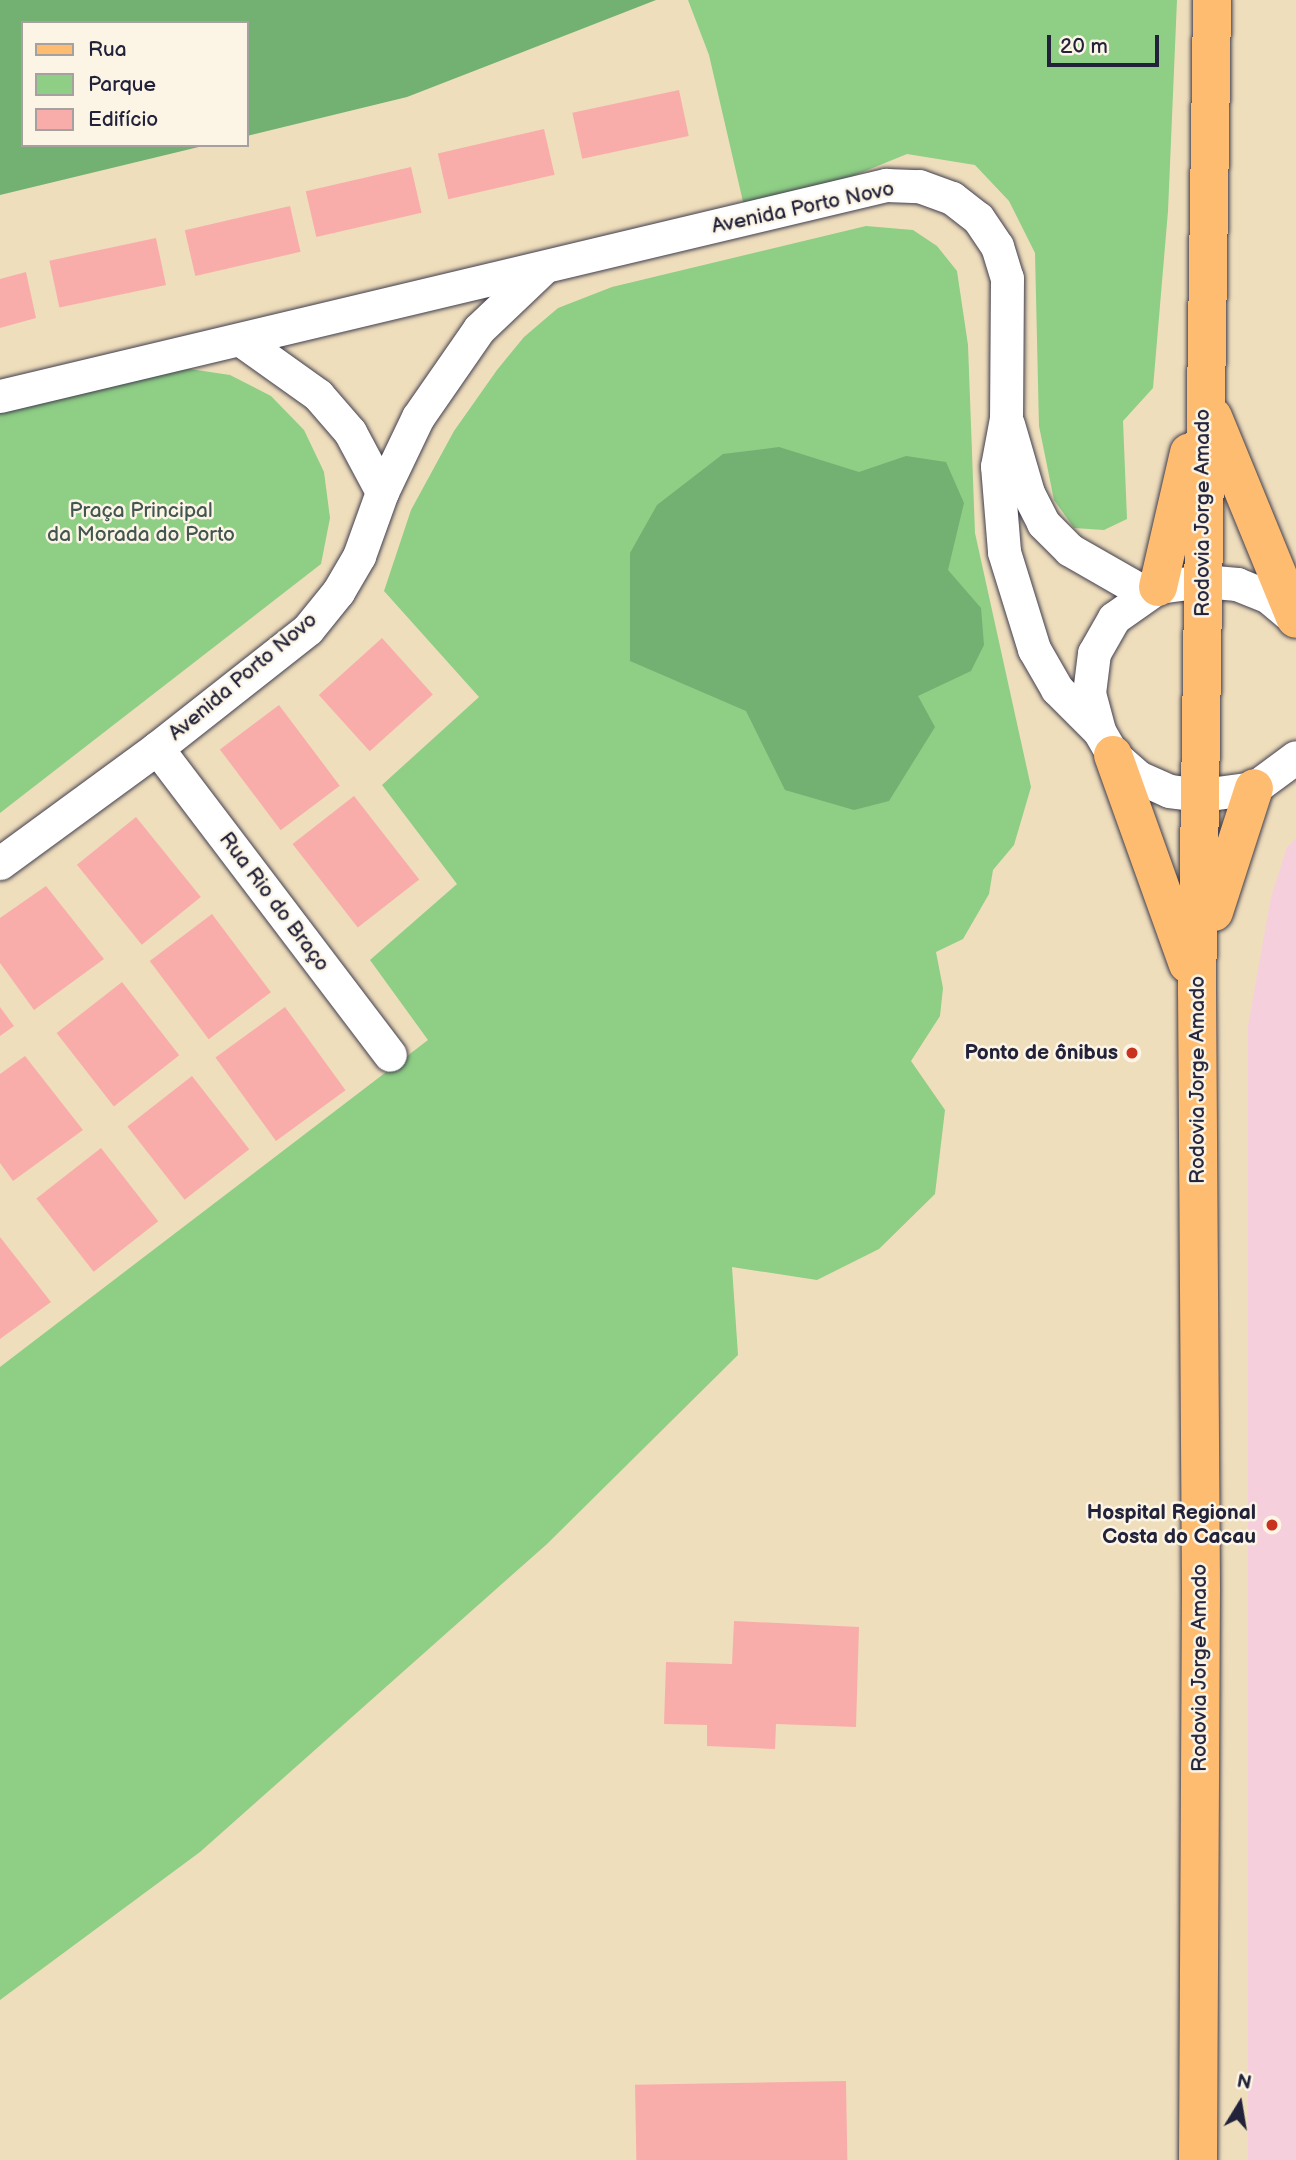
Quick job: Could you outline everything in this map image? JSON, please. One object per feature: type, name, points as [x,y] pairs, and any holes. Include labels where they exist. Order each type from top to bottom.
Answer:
[{"type":"main road","name":"Rodovia Jorge Amado","points":[[1198,2160],[1201,1576],[1197,993],[1202,795],[1203,390],[1212,0]]},
{"type":"main road","points":[[1152,590],[1203,390]]},
{"type":"main road","points":[[1203,390],[1296,619]]},
{"type":"main road","points":[[1106,743],[1197,993]]},
{"type":"main road","points":[[1197,993],[1219,887],[1281,772]]},
{"type":"street","name":"Avenida Porto Novo","points":[[0,396],[886,186],[919,186],[952,198],[978,218],[997,246],[1007,278],[1006,418]]},
{"type":"street","name":"Avenida Porto Novo","points":[[0,863],[157,748],[308,629],[338,593],[359,555],[382,492],[418,417],[479,329],[542,268]]},
{"type":"street","points":[[241,340],[318,395],[350,432],[382,492]]},
{"type":"street","points":[[1006,418],[1028,492],[1043,523],[1070,550],[1152,590]]},
{"type":"street","points":[[1006,418],[997,466],[997,512],[1017,604],[1057,689],[1139,777],[1169,790],[1202,795],[1281,772]]},
{"type":"street","points":[[1106,743],[1089,693],[1094,653],[1114,618],[1152,590],[1203,581],[1237,584],[1269,597],[1296,619]]},
{"type":"street","name":"Rua Rio do Braço","points":[[157,748],[390,1055]]},
{"type":"shaded area","name":"Hospital Regional Costa do Cacau","points":[[1296,838],[1296,2160],[1248,2160],[1248,1026],[1271,897],[1287,847]]},
{"type":"green space","points":[[0,0],[656,0],[407,97],[248,136],[248,21],[21,21],[21,147],[199,147],[0,195]]},
{"type":"green space","points":[[688,0],[1177,0],[1168,211],[1153,388],[1123,421],[1127,519],[1104,530],[1074,528],[1054,500],[1039,426],[1035,253],[1009,201],[975,165],[907,154],[747,219],[709,55]]},
{"type":"green space","points":[[866,226],[913,230],[937,246],[957,271],[968,345],[975,533],[1031,787],[1014,845],[993,870],[989,894],[963,939],[936,952],[943,988],[940,1016],[911,1061],[945,1110],[935,1194],[879,1249],[817,1280],[732,1267],[738,1355],[547,1544],[200,1852],[0,2000],[0,1367],[428,1040],[370,960],[457,884],[382,785],[479,697],[384,591],[411,510],[454,431],[497,370],[524,337],[558,308],[612,287]]},
{"type":"green space","name":"Praça Principal da Morada do Porto","points":[[183,368],[230,375],[271,396],[304,430],[324,472],[330,518],[321,564],[0,813],[0,412]]},
{"type":"green space","points":[[779,447],[859,472],[906,456],[946,462],[964,503],[948,570],[981,608],[984,645],[971,671],[918,696],[935,727],[889,801],[854,810],[785,790],[746,711],[630,661],[630,553],[657,505],[723,454]]},
{"type":"building","points":[[679,90],[689,136],[582,159],[572,113]]},
{"type":"building","points":[[544,129],[555,175],[448,199],[438,154]]},
{"type":"building","points":[[411,167],[422,213],[316,237],[306,191]]},
{"type":"building","points":[[290,206],[301,252],[195,276],[185,230]]},
{"type":"building","points":[[156,238],[166,285],[59,308],[49,261]]},
{"type":"building","points":[[26,272],[36,318],[0,328],[0,279]]},
{"type":"building","points":[[382,638],[433,694],[370,751],[319,695]]},
{"type":"building","points":[[279,705],[340,786],[281,830],[220,750]]},
{"type":"building","points":[[354,796],[419,880],[358,928],[293,844]]},
{"type":"building","points":[[136,817],[201,897],[142,945],[77,865]]},
{"type":"building","points":[[46,886],[104,959],[34,1010],[0,963],[0,918]]},
{"type":"building","points":[[212,914],[271,992],[209,1039],[150,961]]},
{"type":"building","points":[[122,982],[179,1055],[114,1106],[57,1033]]},
{"type":"building","points":[[0,1007],[14,1026],[0,1036]]},
{"type":"building","points":[[285,1007],[346,1090],[276,1141],[215,1058]]},
{"type":"building","points":[[25,1056],[83,1130],[13,1181],[0,1163],[0,1074]]},
{"type":"building","points":[[192,1076],[249,1149],[185,1200],[127,1126]]},
{"type":"building","points":[[101,1148],[158,1221],[94,1272],[36,1198]]},
{"type":"building","points":[[0,1237],[51,1302],[0,1339]]},
{"type":"building","points":[[734,1621],[859,1627],[856,1727],[776,1724],[775,1749],[707,1746],[707,1725],[664,1724],[666,1662],[732,1664]]},
{"type":"building","points":[[846,2081],[847,2160],[636,2160],[635,2085]]},
{"type":"place","name":"Ponto de ônibus","points":[[1132,1053]]},
{"type":"place","name":"Hospital Regional Costa do Cacau","points":[[1272,1525]]}]
